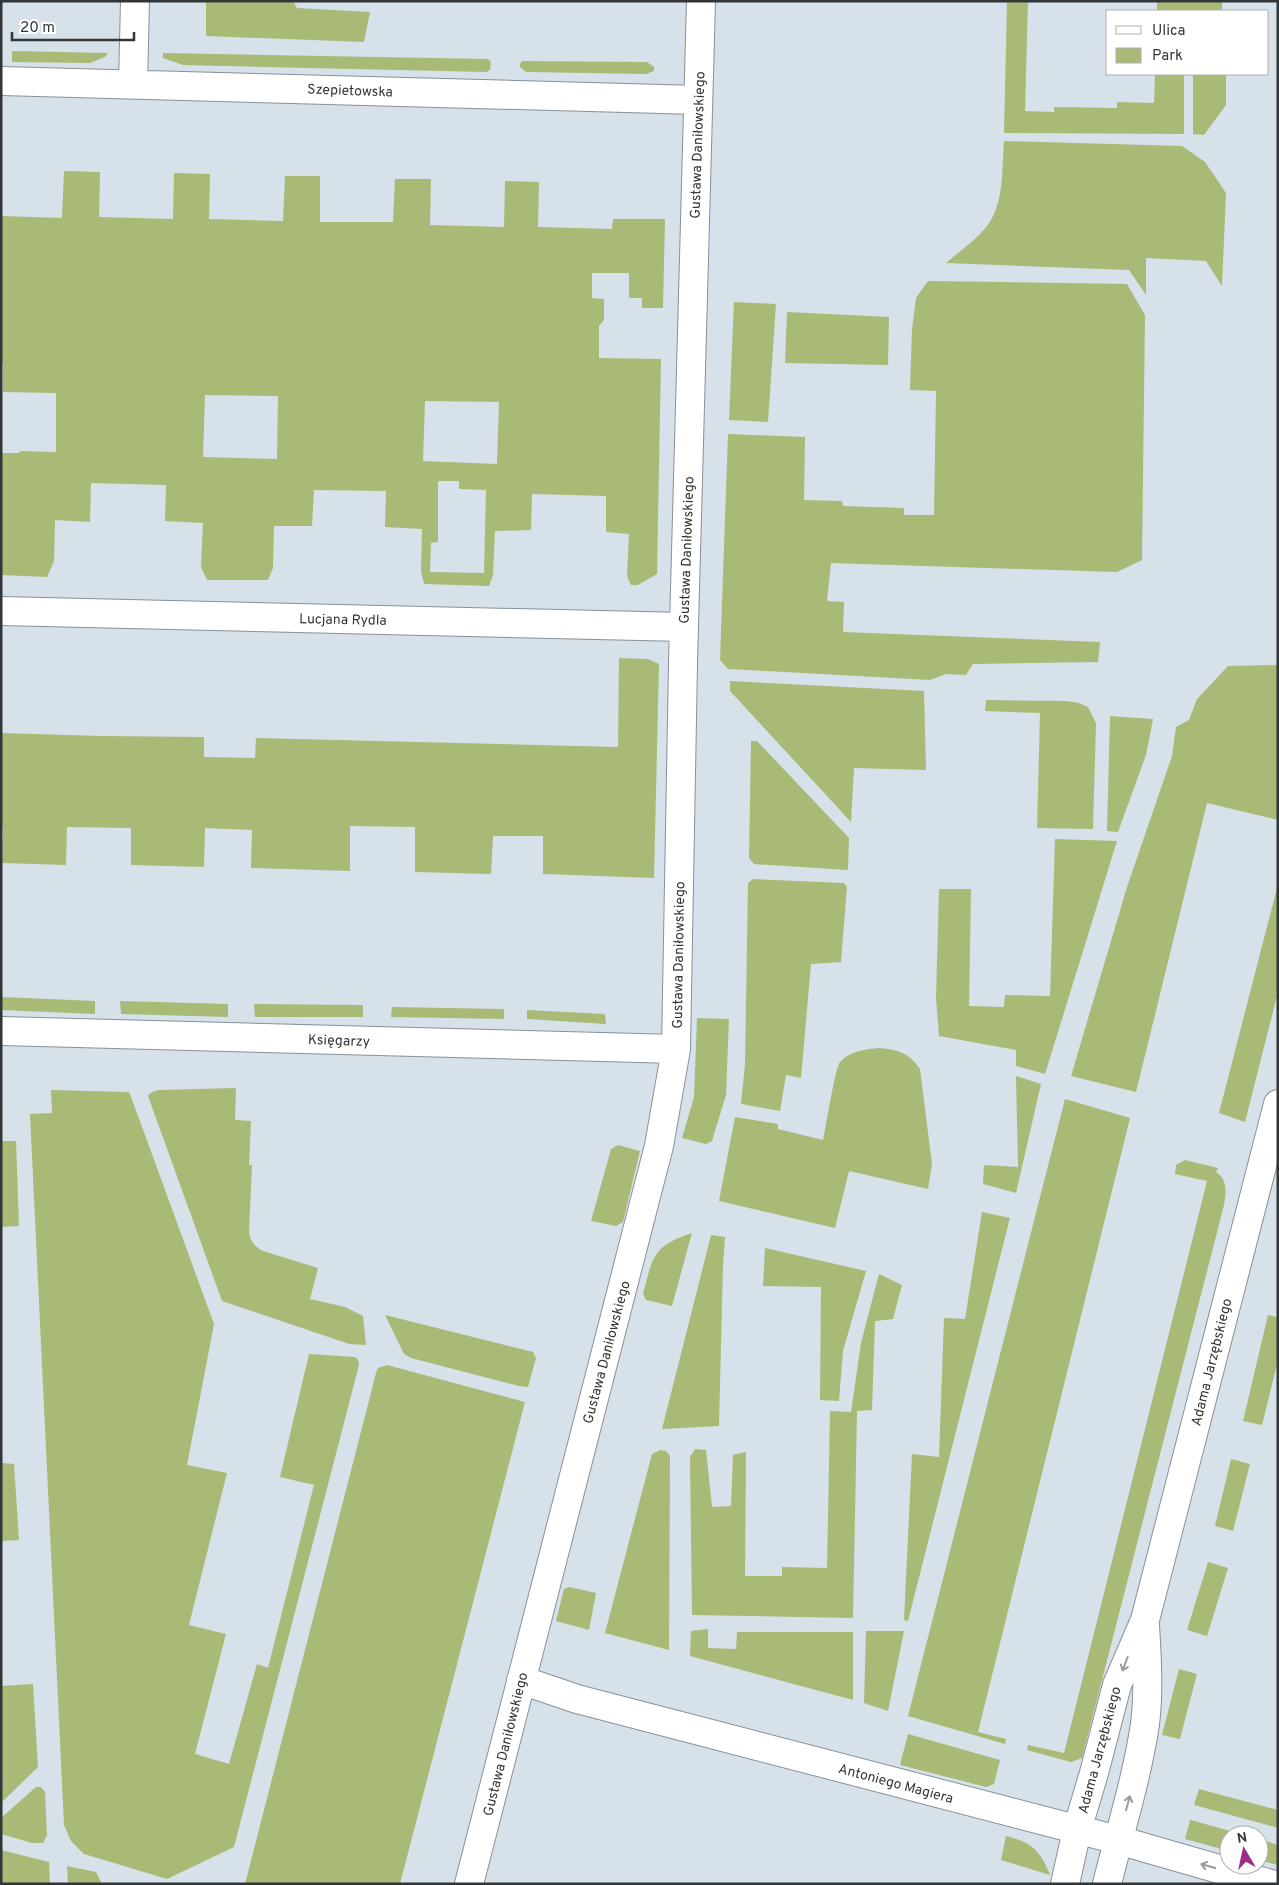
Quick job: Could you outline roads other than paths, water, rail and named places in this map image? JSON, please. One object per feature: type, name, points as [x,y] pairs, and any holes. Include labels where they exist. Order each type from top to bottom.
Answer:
[{"type":"street","points":[[133,84],[135,1]]},
{"type":"street","name":"Gustawa Daniłowskiego","points":[[469,1884],[659,1146],[676,1049],[684,627],[701,1]]},
{"type":"street","name":"Szepietowska","points":[[1,81],[698,100]]},
{"type":"street","name":"Lucjana Rydla","points":[[1,611],[684,627]]},
{"type":"street","name":"Księgarzy","points":[[1,1030],[676,1049]]},
{"type":"street","name":"Adama Jarzębskiego","points":[[1065,1884],[1077,1830],[1117,1685],[1145,1620],[1278,1104]]},
{"type":"street","name":"Adama Jarzębskiego","points":[[1107,1884],[1134,1783],[1145,1723],[1145,1620]]},
{"type":"street","name":"Antoniego Magiera","points":[[521,1680],[586,1701],[1118,1840],[1272,1884]]}]
